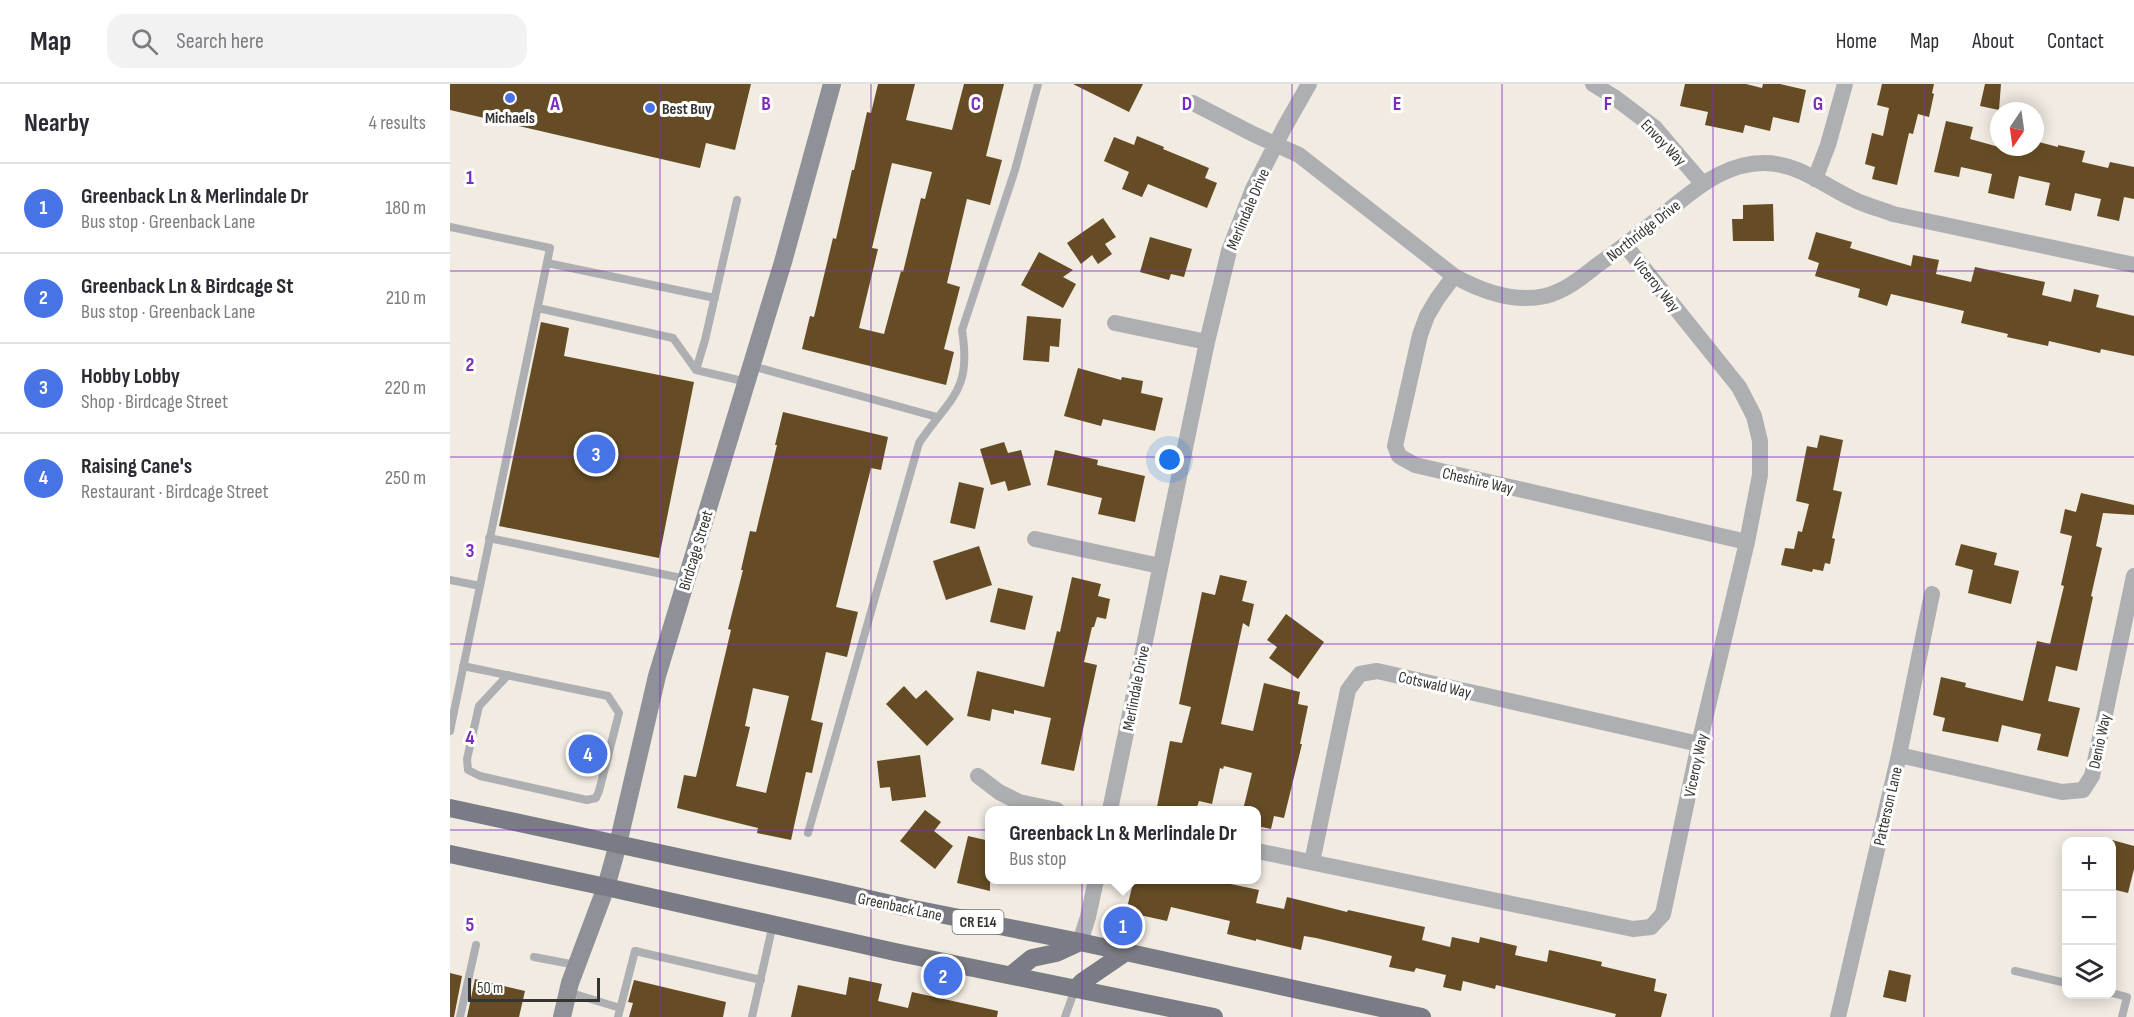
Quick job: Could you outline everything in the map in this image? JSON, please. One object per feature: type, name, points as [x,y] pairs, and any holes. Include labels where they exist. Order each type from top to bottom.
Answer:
[{"type":"main road","name":"Greenback Lane","points":[[450,808],[904,908],[1080,942],[1422,1017]]},
{"type":"main road","points":[[450,855],[606,886],[895,952],[1212,1017]]},
{"type":"main road","points":[[1011,975],[1032,958],[1056,953],[1080,942]]},
{"type":"main road","points":[[1075,989],[1126,952]]},
{"type":"street","name":"Birdcage Street","points":[[562,1017],[576,965],[606,886],[657,676],[749,374],[832,84]]},
{"type":"street","name":"Merlindale Drive","points":[[1111,806],[1207,342],[1229,250],[1253,189],[1309,84]]},
{"type":"street","name":"Envoy Way","points":[[1593,84],[1619,90],[1702,183]]},
{"type":"street","points":[[1815,179],[1828,145],[1845,84]]},
{"type":"street","name":"Northridge Drive","points":[[1193,103],[1299,155],[1454,276],[1475,288],[1496,294],[1520,297],[1545,296],[1570,285],[1625,245],[1702,183],[1738,166],[1762,163],[1787,165],[1856,201],[1893,214],[2134,265]]},
{"type":"street","name":"Viceroy Way","points":[[1261,852],[1633,929],[1651,927],[1663,914],[1699,744],[1747,542],[1760,475],[1760,441],[1754,416],[1739,387],[1625,245]]},
{"type":"street","name":"Cheshire Way","points":[[1454,276],[1427,316],[1420,335],[1395,446],[1399,456],[1415,465],[1747,542]]},
{"type":"street","points":[[1115,323],[1207,342]]},
{"type":"street","points":[[1035,539],[1160,566]]},
{"type":"street","name":"Denio Way","points":[[1899,755],[2062,792],[2083,790],[2092,776],[2134,576]]},
{"type":"street","name":"Patterson Lane","points":[[1838,1017],[1899,755],[1932,594]]},
{"type":"street","name":"Cotswald Way","points":[[1312,862],[1348,690],[1360,674],[1377,671],[1699,744]]},
{"type":"street","points":[[978,776],[999,792],[1019,802],[1038,806]]},
{"type":"street","points":[[1080,942],[1095,884]]},
{"type":"lane","points":[[808,833],[919,443],[937,417],[953,401],[963,376],[965,351],[962,330],[1014,170],[1038,84]]},
{"type":"lane","points":[[696,370],[737,200]]},
{"type":"lane","points":[[450,227],[550,248],[450,730]]},
{"type":"lane","points":[[547,263],[715,298]]},
{"type":"lane","points":[[537,308],[674,338],[696,370]]},
{"type":"lane","points":[[696,370],[749,374],[937,417]]},
{"type":"lane","points":[[489,538],[686,579]]},
{"type":"lane","points":[[450,580],[480,586]]},
{"type":"lane","points":[[463,666],[508,675],[608,696],[619,713],[596,798],[587,800],[480,776],[468,770],[467,759],[479,706],[508,675]]},
{"type":"lane","points":[[752,1017],[774,924]]},
{"type":"lane","points":[[460,1017],[476,945]]},
{"type":"lane","points":[[568,992],[619,1013],[635,951],[761,980]]},
{"type":"lane","points":[[534,957],[576,965]]},
{"type":"lane","points":[[2015,970],[2062,982]]},
{"type":"lane","points":[[1065,1017],[1075,989]]},
{"type":"lane","points":[[2116,994],[2127,997],[2122,1017]]},
{"type":"building","name":"Best Buy","points":[[450,84],[751,84],[735,150],[706,143],[700,168],[450,110]]},
{"type":"building","points":[[878,84],[915,84],[906,120],[952,130],[964,84],[1004,84],[986,156],[1002,160],[990,205],[967,199],[947,283],[960,287],[944,349],[954,352],[946,385],[802,349],[810,316],[814,317],[833,238],[836,239],[867,112],[871,113]],"holes":[[[892,163],[932,172],[925,199],[921,198],[903,272],[901,271],[884,334],[859,328],[878,249],[872,248]]]},
{"type":"building","points":[[1073,84],[1143,84],[1129,112]]},
{"type":"building","points":[[1685,84],[1746,84],[1762,88],[1763,84],[1780,84],[1806,90],[1799,123],[1773,117],[1770,131],[1745,125],[1743,133],[1705,125],[1708,112],[1680,106]]},
{"type":"building","points":[[1882,84],[1934,84],[1929,117],[1918,114],[1913,134],[1909,133],[1897,185],[1872,179],[1875,167],[1865,164],[1872,133],[1883,136],[1889,108],[1877,105]]},
{"type":"building","points":[[1985,84],[2001,84],[2000,102],[1990,102],[1990,108],[1980,106]]},
{"type":"building","points":[[1946,121],[1973,127],[1970,139],[1990,145],[1990,156],[2044,156],[2044,143],[2085,151],[2082,162],[2108,168],[2110,162],[2134,167],[2134,199],[2124,197],[2119,221],[2097,216],[2101,199],[2075,193],[2071,211],[2045,205],[2050,183],[2019,176],[2014,199],[1988,193],[1992,174],[1961,167],[1959,177],[1934,172]]},
{"type":"building","points":[[1137,136],[1209,168],[1205,178],[1217,183],[1207,208],[1148,184],[1142,197],[1122,189],[1129,172],[1104,161],[1114,137],[1134,145]]},
{"type":"building","points":[[1773,204],[1774,241],[1733,241],[1732,219],[1743,219],[1743,205]]},
{"type":"building","points":[[1103,218],[1116,237],[1105,244],[1112,254],[1098,264],[1092,255],[1081,264],[1067,243]]},
{"type":"building","points":[[1816,232],[1852,242],[1850,248],[1911,266],[1913,255],[1939,260],[1936,274],[1971,282],[1975,267],[2045,282],[2042,295],[2071,302],[2074,289],[2099,295],[2096,307],[2134,316],[2134,356],[2101,349],[2100,353],[2049,341],[2048,346],[2007,337],[2008,334],[1961,323],[1964,311],[1891,294],[1887,306],[1858,297],[1860,289],[1815,276],[1819,263],[1808,259]]},
{"type":"building","points":[[1150,237],[1192,249],[1184,277],[1171,274],[1169,280],[1140,272]]},
{"type":"building","points":[[1039,252],[1073,270],[1063,277],[1076,284],[1063,308],[1021,285]]},
{"type":"building","points":[[1027,316],[1061,319],[1059,347],[1050,346],[1049,362],[1023,360]]},
{"type":"building","points":[[541,322],[569,328],[564,356],[694,382],[659,558],[499,526]]},
{"type":"building","points":[[1078,368],[1121,380],[1122,377],[1143,381],[1141,393],[1163,398],[1155,431],[1103,419],[1101,426],[1064,416]]},
{"type":"building","points":[[783,412],[888,437],[881,470],[871,468],[836,607],[858,612],[847,657],[826,652],[811,720],[823,723],[812,773],[806,772],[791,840],[757,833],[758,828],[677,808],[684,775],[696,777],[731,630],[728,629],[750,531],[756,532],[777,445],[775,445]],"holes":[[[753,688],[789,696],[766,793],[736,786],[750,727],[745,726]]]},
{"type":"building","points":[[1820,435],[1843,440],[1833,490],[1842,492],[1832,538],[1835,539],[1830,564],[1825,563],[1823,571],[1813,569],[1812,572],[1781,565],[1785,548],[1794,549],[1798,531],[1802,532],[1809,504],[1796,501],[1807,446],[1817,448]]},
{"type":"building","points":[[1004,442],[1008,453],[1021,450],[1031,485],[1008,491],[1005,481],[991,485],[980,449]]},
{"type":"building","points":[[1055,450],[1098,460],[1097,465],[1145,476],[1135,522],[1098,514],[1102,498],[1047,485]]},
{"type":"building","points":[[959,482],[984,488],[975,529],[950,523]]},
{"type":"building","points":[[2081,493],[2134,505],[2134,515],[2103,513],[2096,546],[2102,548],[2077,671],[2056,666],[2048,701],[2080,708],[2068,757],[2037,750],[2041,734],[2002,725],[1998,742],[1942,731],[1945,718],[1933,715],[1941,677],[1966,683],[1965,687],[2023,701],[2037,641],[2050,644],[2064,586],[2061,585],[2072,536],[2060,533],[2065,509],[2076,512]]},
{"type":"building","points":[[1961,544],[1997,553],[1994,565],[2019,571],[2011,604],[1968,593],[1973,570],[1955,565]]},
{"type":"building","points":[[979,546],[992,585],[946,600],[933,561]]},
{"type":"building","points":[[1220,575],[1247,581],[1242,601],[1254,604],[1249,627],[1243,623],[1221,724],[1253,731],[1264,683],[1300,692],[1298,704],[1308,706],[1300,744],[1302,744],[1284,818],[1274,816],[1271,829],[1261,827],[1261,806],[1244,806],[1252,773],[1224,766],[1223,769],[1220,768],[1212,804],[1199,801],[1197,806],[1157,806],[1170,741],[1182,743],[1191,707],[1179,704],[1202,592],[1215,595]]},
{"type":"building","points":[[1072,577],[1101,584],[1098,596],[1110,599],[1106,619],[1097,617],[1092,627],[1084,662],[1097,665],[1074,771],[1041,764],[1051,718],[1014,710],[1014,714],[992,709],[990,721],[967,716],[977,671],[1044,687],[1057,631],[1060,632]]},
{"type":"building","points":[[998,588],[1033,596],[1025,630],[990,622]]},
{"type":"building","points":[[1286,614],[1324,642],[1298,679],[1269,658],[1277,647],[1267,640]]},
{"type":"building","points":[[904,686],[916,699],[926,690],[954,719],[927,746],[886,704]]},
{"type":"building","points":[[920,755],[926,797],[892,801],[890,787],[880,788],[877,761]]},
{"type":"building","points":[[925,810],[941,822],[934,831],[953,846],[935,869],[900,841]]},
{"type":"building","points":[[968,836],[985,840],[985,884],[990,884],[990,891],[957,883]]},
{"type":"building","points":[[2116,841],[2134,846],[2134,869],[2128,893],[2116,890]]},
{"type":"building","points":[[1133,884],[1231,884],[1259,890],[1256,903],[1284,909],[1287,897],[1347,912],[1348,910],[1425,927],[1422,940],[1450,947],[1452,937],[1479,943],[1480,937],[1517,946],[1515,955],[1547,962],[1549,950],[1602,962],[1601,966],[1656,979],[1654,991],[1667,994],[1661,1017],[1615,1017],[1616,1014],[1496,985],[1495,989],[1463,981],[1461,991],[1443,987],[1446,975],[1416,968],[1414,972],[1389,967],[1392,956],[1316,938],[1304,936],[1301,950],[1227,934],[1230,921],[1171,907],[1167,921],[1126,912]]},
{"type":"building","points":[[1889,970],[1911,975],[1906,1002],[1883,997]]},
{"type":"building","points":[[450,973],[462,976],[454,1017],[450,1017]]},
{"type":"building","points":[[849,977],[882,984],[878,1001],[908,1008],[912,992],[998,1011],[997,1017],[791,1017],[798,985],[846,995]]},
{"type":"building","points":[[475,979],[525,991],[519,1017],[467,1017]]},
{"type":"building","points":[[634,980],[726,1002],[723,1017],[629,1017],[633,1003],[628,1002]]},
{"type":"place","name":"Michaels","points":[[510,98]]},
{"type":"place","name":"Best Buy","points":[[650,108]]},
{"type":"place","name":"Hobby Lobby","points":[[596,454]]},
{"type":"place","name":"Raising Cane's","points":[[588,754]]},
{"type":"place","name":"Greenback Ln & Merlindale Dr","points":[[1123,926]]},
{"type":"place","name":"Greenback Ln & Birdcage St","points":[[943,976]]}]
